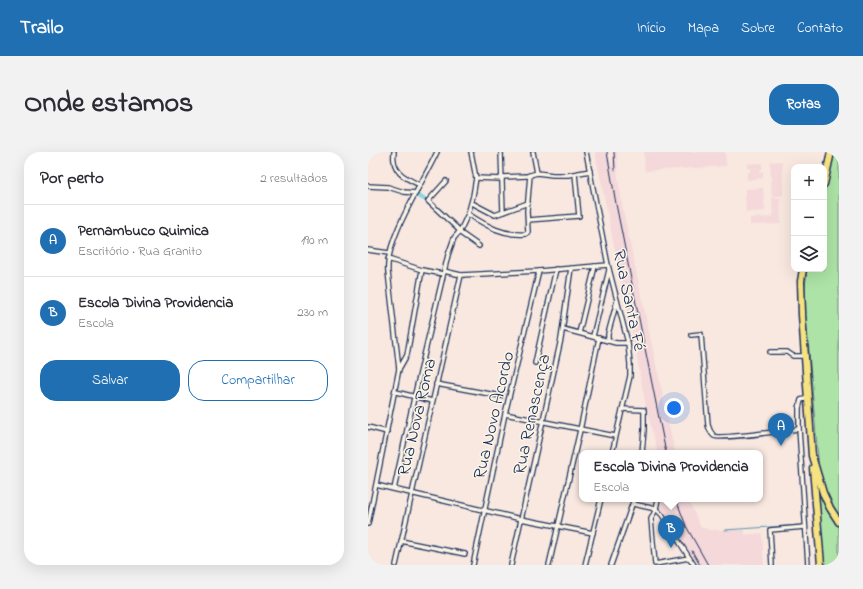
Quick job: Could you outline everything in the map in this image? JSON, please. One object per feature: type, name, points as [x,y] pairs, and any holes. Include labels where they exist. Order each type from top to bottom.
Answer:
[{"type":"highway","points":[[826,164],[827,152]]},
{"type":"highway","points":[[827,172],[832,152]]},
{"type":"highway","points":[[803,272],[801,291],[805,356],[821,565]]},
{"type":"highway","points":[[812,456],[823,493],[839,522]]},
{"type":"street","points":[[394,152],[393,161],[398,172],[405,178],[420,185]]},
{"type":"street","points":[[368,524],[396,392],[399,369],[388,272],[389,253],[400,225],[414,199],[415,193],[437,152]]},
{"type":"street","points":[[394,490],[443,272],[453,241],[460,231],[472,202],[476,178],[471,152]]},
{"type":"street","points":[[501,152],[503,212]]},
{"type":"street","points":[[533,152],[537,173]]},
{"type":"street","name":"Rua Santa Fé","points":[[586,152],[608,265],[628,343],[630,369],[613,450]]},
{"type":"street","points":[[476,178],[502,178],[537,173],[559,175],[576,174],[590,171]]},
{"type":"street","points":[[528,220],[579,216],[580,212],[576,174]]},
{"type":"street","points":[[468,214],[496,230],[520,234],[527,233],[530,175]]},
{"type":"street","points":[[446,181],[428,201],[460,231],[479,246]]},
{"type":"street","points":[[368,186],[388,187],[415,193]]},
{"type":"street","points":[[472,202],[492,214],[497,215],[528,203]]},
{"type":"street","points":[[368,250],[389,253]]},
{"type":"street","points":[[388,259],[422,270],[461,275],[539,271],[608,265]]},
{"type":"street","points":[[579,333],[595,266]]},
{"type":"street","name":"Rua Renascença","points":[[511,565],[563,329],[571,268]]},
{"type":"street","points":[[535,363],[556,269]]},
{"type":"street","points":[[592,336],[609,269]]},
{"type":"street","points":[[399,369],[407,357],[422,270]]},
{"type":"street","name":"Rua Novo Acordo","points":[[473,565],[484,510],[539,271]]},
{"type":"street","name":"Rua Nova Roma","points":[[396,565],[461,275]]},
{"type":"street","points":[[608,341],[608,334],[617,300]]},
{"type":"street","points":[[563,329],[616,343],[628,343]]},
{"type":"street","points":[[691,335],[701,334],[708,425],[716,437],[799,429]]},
{"type":"street","points":[[549,565],[580,430],[599,338]]},
{"type":"street","points":[[770,352],[787,352],[793,356],[805,356]]},
{"type":"street","points":[[436,384],[501,396]]},
{"type":"street","points":[[396,392],[414,398],[432,401]]},
{"type":"street","points":[[808,398],[803,399],[799,403],[799,429],[808,565]]},
{"type":"street","points":[[622,409],[643,409],[642,450]]},
{"type":"street","points":[[506,414],[615,436]]},
{"type":"street","points":[[368,427],[388,432]]},
{"type":"street","points":[[376,485],[521,519],[593,533]]},
{"type":"street","points":[[585,565],[600,502]]},
{"type":"street","points":[[657,502],[656,509],[651,518],[655,564],[689,558]]},
{"type":"street","points":[[611,565],[633,504],[656,509],[662,515],[694,565]]},
{"type":"street","points":[[772,565],[770,530],[805,527]]},
{"type":"street","points":[[401,541],[465,554]]},
{"type":"shaded area","points":[[595,152],[608,152],[612,169],[613,152],[617,152],[618,179],[623,211],[674,450],[657,450],[646,407]]},
{"type":"shaded area","points":[[644,152],[725,152],[726,166],[645,171]]},
{"type":"shaded area","points":[[782,161],[783,195],[772,197],[770,162]]},
{"type":"shaded area","points":[[762,163],[762,169],[760,169],[760,172],[763,172],[763,178],[747,180],[747,173],[750,172],[750,168],[747,168],[747,164]]},
{"type":"shaded area","points":[[763,188],[765,211],[746,212],[745,189]]},
{"type":"shaded area","points":[[772,198],[780,198],[781,224],[750,225],[750,218],[773,217]]},
{"type":"shaded area","points":[[661,502],[689,502],[701,528],[706,528],[707,530],[745,530],[745,535],[762,533],[764,565],[697,565],[660,508]]},
{"type":"green space","points":[[834,152],[839,152],[839,565],[823,565],[817,494],[819,470],[806,317],[805,288],[807,272],[827,272],[827,182]]},
{"type":"waterway","points":[[413,193],[431,203]]},
{"type":"waterway","points":[[724,530],[801,525]]},
{"type":"tram line","points":[[607,152],[665,450]]},
{"type":"tram line","points":[[614,152],[615,170]]},
{"type":"tram line","points":[[677,502],[686,526],[708,565]]},
{"type":"tram line","points":[[692,551],[700,565]]},
{"type":"place","name":"Pernambuco Quimica","points":[[781,446]]},
{"type":"place","name":"Escola Divina Providencia","points":[[671,548]]}]
